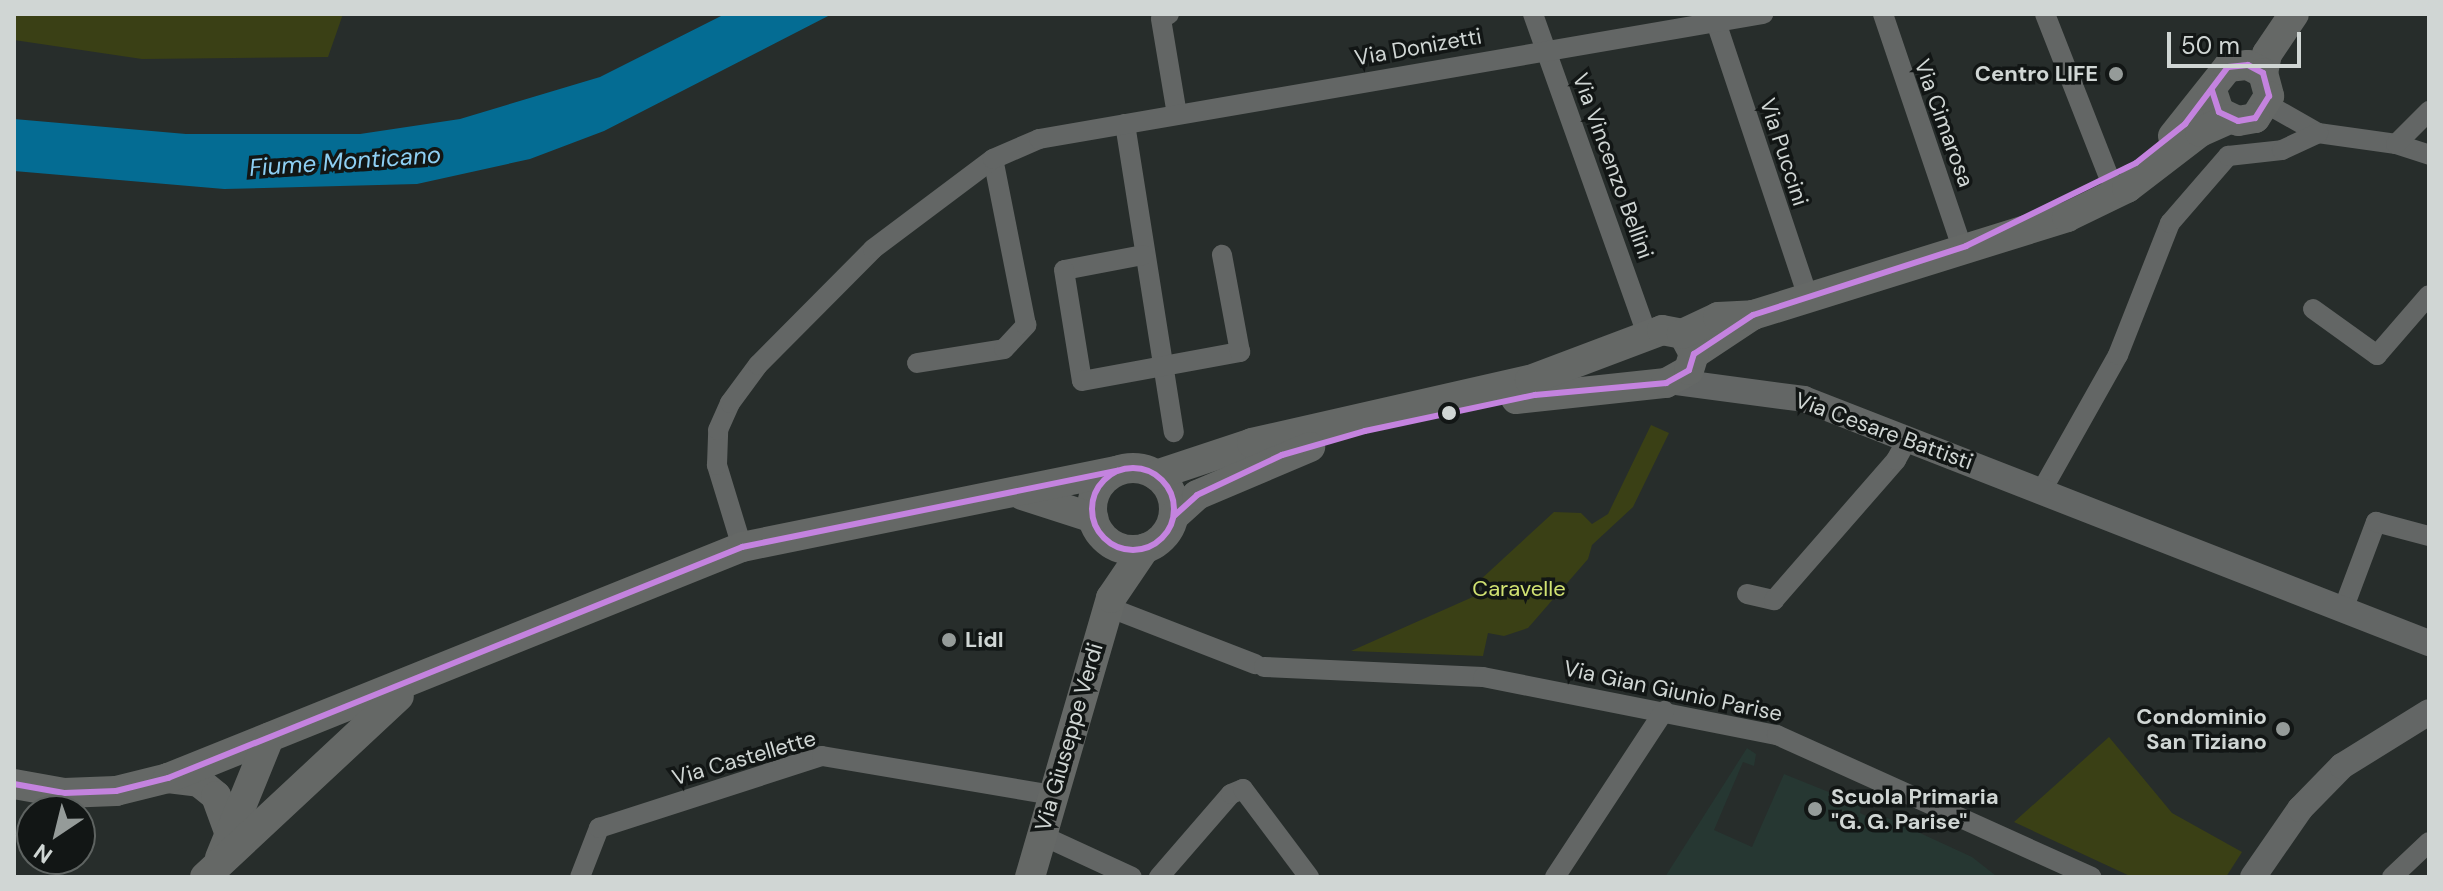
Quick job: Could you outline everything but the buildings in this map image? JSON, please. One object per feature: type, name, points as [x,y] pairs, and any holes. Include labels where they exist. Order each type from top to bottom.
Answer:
[{"type":"main road","points":[[2249,69],[2273,14]]},
{"type":"main road","points":[[1964,247],[2109,177],[2171,138],[2212,90],[2217,76],[2249,69],[2267,54],[2294,14]]},
{"type":"main road","points":[[14,784],[103,791],[168,778],[742,547],[1117,471],[1156,475],[1252,443],[1530,380],[1636,341],[1690,349],[1753,315],[1964,247],[2025,232],[2098,203],[2229,119],[2255,118],[2267,104],[2249,69]]},
{"type":"main road","points":[[2212,90],[2219,112],[2229,119]]},
{"type":"main road","points":[[1636,341],[1623,366],[1637,383]]},
{"type":"main road","points":[[1008,492],[1145,548],[1164,536],[1174,516],[1197,495],[1282,455],[1365,431],[1535,395],[1669,381],[1689,370],[1690,349]]},
{"type":"main road","points":[[1101,530],[1097,490],[1117,471]]},
{"type":"main road","points":[[1156,475],[1171,493],[1174,516]]},
{"type":"main road","name":"Via Giuseppe Verdi","points":[[1101,530],[1110,602]]},
{"type":"main road","name":"Via Giuseppe Verdi","points":[[1030,877],[1110,602],[1145,548]]},
{"type":"main road","points":[[211,871],[370,718],[431,672]]},
{"type":"main road","points":[[269,738],[292,758],[293,781],[283,801]]},
{"type":"main road","points":[[211,871],[269,738]]},
{"type":"main road","points":[[168,778],[199,782],[216,796],[229,832]]},
{"type":"street","points":[[1169,14],[1161,19],[1177,115]]},
{"type":"street","name":"Via Vincenzo Bellini","points":[[1533,14],[1636,341]]},
{"type":"street","name":"Via Donizetti","points":[[742,547],[717,465],[718,430],[730,403],[758,365],[873,249],[993,159],[1039,139],[1545,48],[1763,14]]},
{"type":"street","name":"Via Cimarosa","points":[[1883,14],[1964,247]]},
{"type":"street","points":[[2045,14],[2109,177]]},
{"type":"street","name":"Via Puccini","points":[[1716,22],[1808,297]]},
{"type":"street","points":[[2267,104],[2318,133],[2396,144],[2429,155]]},
{"type":"street","points":[[2396,144],[2429,111]]},
{"type":"street","points":[[1125,124],[1160,366],[1174,432]]},
{"type":"street","points":[[2042,490],[2118,355],[2170,223],[2228,156],[2282,150],[2318,133]]},
{"type":"street","points":[[917,363],[1004,349],[1026,325],[993,159]]},
{"type":"street","points":[[1143,255],[1064,270],[1082,381],[1240,352],[1222,255]]},
{"type":"street","points":[[2313,309],[2377,355],[2429,295]]},
{"type":"street","points":[[1690,349],[1722,385]]},
{"type":"street","name":"Via Cesare Battisti","points":[[1669,381],[1722,385],[1804,399],[2344,607],[2429,643]]},
{"type":"street","points":[[1747,594],[1774,600],[1896,460],[1908,438]]},
{"type":"street","points":[[2344,607],[2376,522],[2429,536]]},
{"type":"street","name":"Via Gian Giunio Parise","points":[[1110,602],[1260,666],[1483,677],[1777,735],[2091,877]]},
{"type":"street","points":[[1555,877],[1664,711]]},
{"type":"street","points":[[2253,877],[2300,809],[2342,766],[2429,712]]},
{"type":"street","name":"Via Castellette","points":[[580,877],[599,828],[822,756],[1052,795]]},
{"type":"street","points":[[1159,877],[1231,794],[1243,789],[1309,877]]},
{"type":"street","points":[[1041,835],[1132,877]]},
{"type":"street","points":[[2392,877],[2429,842]]},
{"type":"shaded area","name":"Scuola Primaria \"G. G. Parise\"","points":[[1747,748],[1756,754],[1754,766],[1743,762],[1714,830],[1752,847],[1784,774],[1861,805],[1860,813],[1874,820],[1881,815],[1972,857],[1995,875],[1665,877]]},
{"type":"green space","points":[[14,14],[343,14],[328,57],[142,59],[14,40]]},
{"type":"green space","name":"Caravelle","points":[[1651,425],[1669,433],[1633,507],[1592,545],[1588,559],[1528,628],[1504,636],[1488,633],[1483,656],[1351,651],[1484,592],[1479,581],[1554,512],[1581,513],[1592,524],[1608,514]]},
{"type":"green space","points":[[2109,737],[2172,813],[2242,852],[2226,877],[2132,877],[2014,822]]},
{"type":"water","name":"Fiume Monticano","points":[[725,14],[832,14],[604,131],[530,159],[417,184],[224,189],[14,171],[14,119],[186,134],[360,134],[460,119],[600,77]]},
{"type":"transit line","points":[[1174,516],[1197,495],[1282,455],[1365,431],[1535,395],[1666,383],[1689,370],[1694,354],[1753,315],[1966,246],[2136,163],[2185,124],[2228,67],[2248,65],[2263,73],[2269,96],[2255,118],[2238,121],[2219,112],[2212,90]]},
{"type":"transit line","points":[[1133,468],[1149,472],[1162,480],[1170,493],[1174,509],[1170,525],[1162,538],[1149,546],[1133,550],[1117,546],[1104,538],[1096,525],[1092,509],[1096,493],[1104,480],[1117,472],[1133,468]]},
{"type":"transit line","points":[[14,784],[64,793],[116,791],[168,778],[742,547],[1117,471]]},
{"type":"place","name":"Centro LIFE","points":[[2116,74]]},
{"type":"place","name":"Lidl","points":[[949,640]]},
{"type":"place","name":"Condominio San Tiziano","points":[[2283,729]]},
{"type":"place","name":"Scuola Primaria \"G. G. Parise\"","points":[[1815,809]]}]
